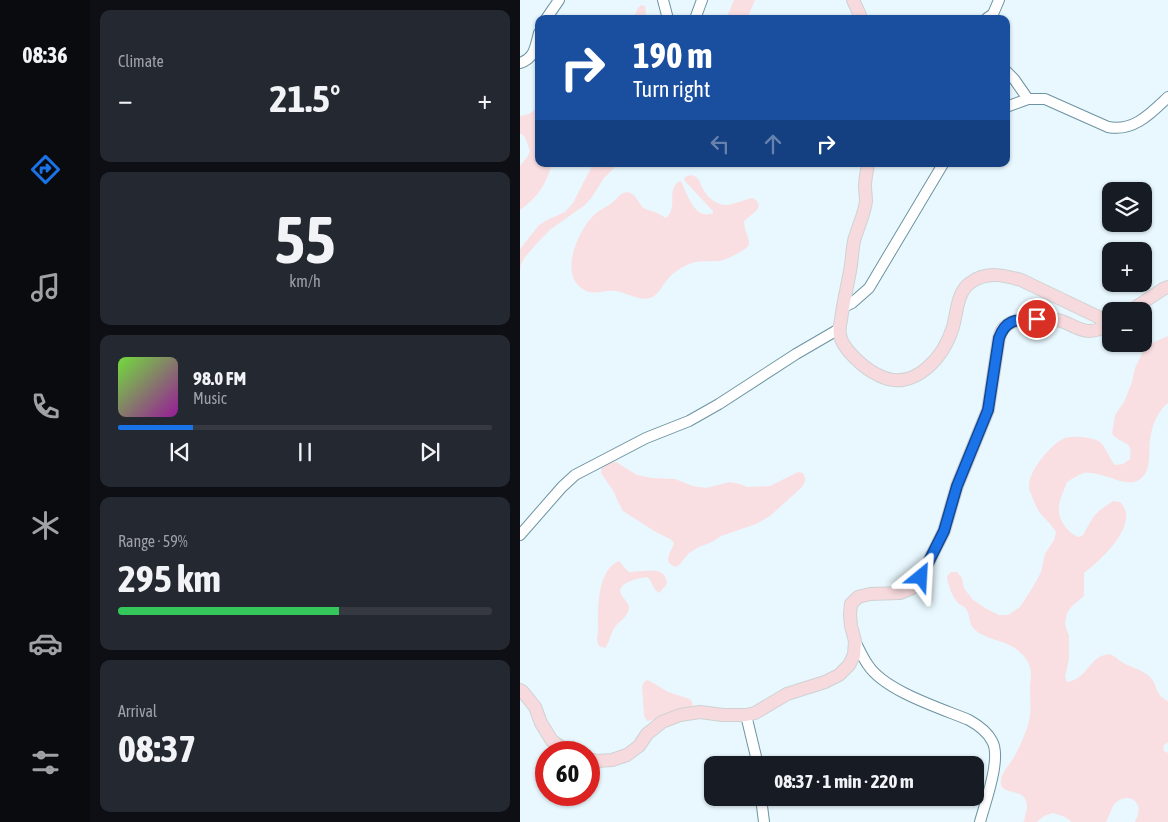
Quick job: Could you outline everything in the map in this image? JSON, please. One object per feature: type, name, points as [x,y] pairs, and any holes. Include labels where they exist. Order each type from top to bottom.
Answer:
[{"type":"main road","points":[[853,0],[860,15]]},
{"type":"main road","points":[[868,167],[865,186],[866,202],[854,242],[851,269],[839,329],[846,348],[874,373],[886,379],[897,380],[911,378],[926,369],[939,356],[947,342],[962,294],[968,284],[977,278],[991,274],[1021,280],[1102,319]]},
{"type":"main road","points":[[1144,302],[1168,287]]},
{"type":"main road","points":[[600,761],[612,760],[627,755],[639,746],[648,734],[662,722],[680,715],[700,712],[723,715],[755,713],[787,694],[825,682],[839,675],[849,665],[854,655],[855,641],[850,620],[851,604],[858,597],[870,594],[900,593],[912,588],[921,577],[944,531],[957,486],[988,410],[1002,328],[1009,323],[1022,320],[1052,319],[1062,321],[1082,330],[1097,330],[1102,328]]},
{"type":"main road","points":[[520,690],[535,707],[541,723],[552,741]]},
{"type":"street","points":[[549,15],[559,0]]},
{"type":"street","points":[[663,0],[667,15]]},
{"type":"street","points":[[696,15],[702,0]]},
{"type":"street","points":[[992,15],[999,0]]},
{"type":"street","points":[[520,63],[530,58],[535,49]]},
{"type":"street","points":[[1010,75],[1028,98]]},
{"type":"street","points":[[1010,105],[1028,98],[1045,100],[1108,127],[1117,129],[1125,128],[1144,118],[1155,110],[1168,96]]},
{"type":"street","points":[[842,308],[852,303],[869,288],[941,167]]},
{"type":"street","points":[[520,535],[575,475],[646,438],[689,421],[839,329]]},
{"type":"street","points":[[855,641],[868,666],[880,678],[900,692],[969,720],[979,726],[993,741],[996,752],[994,772],[980,822]]},
{"type":"street","points":[[746,715],[756,756]]},
{"type":"street","points":[[763,806],[764,822]]},
{"type":"shaded area","points":[[734,0],[755,0],[749,15],[728,15]]},
{"type":"shaded area","points":[[641,5],[645,6],[646,15],[635,15]]},
{"type":"shaded area","points":[[535,110],[535,167],[551,167],[540,190],[520,210],[520,166],[530,151],[525,137],[520,133],[520,116]]},
{"type":"shaded area","points":[[591,167],[615,167],[604,178],[585,205],[551,229],[540,240],[525,257],[520,271],[520,249],[539,225],[565,212],[573,203]]},
{"type":"shaded area","points":[[691,175],[698,178],[707,195],[718,203],[728,205],[753,198],[757,201],[759,206],[756,211],[744,221],[749,245],[739,253],[723,260],[696,262],[677,270],[658,293],[646,299],[616,291],[594,293],[580,287],[574,280],[572,271],[574,250],[578,240],[588,221],[621,194],[628,192],[634,195],[643,208],[666,218],[672,209],[673,189],[680,181],[697,210],[701,213],[713,213],[684,180],[685,177]]},
{"type":"shaded area","points":[[1168,336],[1168,403],[1161,410],[1152,429],[1149,463],[1146,473],[1137,481],[1125,482],[1097,474],[1084,473],[1067,482],[1061,499],[1059,513],[1065,526],[1079,537],[1083,535],[1094,516],[1113,501],[1120,502],[1125,511],[1126,520],[1122,531],[1108,551],[1084,573],[1084,596],[1067,613],[1065,624],[1069,636],[1069,659],[1065,677],[1067,682],[1074,680],[1084,673],[1095,660],[1110,654],[1125,664],[1147,674],[1153,680],[1161,696],[1168,701],[1168,742],[1163,746],[1164,751],[1168,753],[1168,822],[1135,822],[1138,812],[1137,803],[1127,798],[1121,799],[1116,803],[1106,822],[1072,822],[1065,817],[1053,813],[1044,816],[1037,822],[1023,822],[1027,808],[1025,800],[1018,793],[1004,789],[1001,785],[1001,780],[1004,771],[1019,748],[1028,725],[1030,715],[1030,668],[1022,654],[1014,648],[984,636],[974,629],[967,610],[952,595],[947,576],[951,572],[957,572],[962,578],[964,588],[972,599],[999,615],[1008,615],[1020,607],[1041,572],[1045,554],[1054,540],[1056,532],[1039,512],[1030,491],[1032,474],[1052,447],[1063,439],[1071,437],[1097,440],[1104,447],[1115,465],[1123,464],[1130,459],[1129,445],[1112,434],[1115,415],[1124,402],[1135,368],[1143,352],[1152,352],[1152,344]]},
{"type":"shaded area","points":[[607,462],[616,462],[637,475],[675,479],[693,486],[706,488],[730,482],[747,487],[770,486],[798,472],[803,473],[805,479],[801,488],[770,516],[756,524],[721,536],[699,547],[689,553],[675,567],[671,565],[668,559],[674,543],[623,511],[614,492],[601,473],[602,466]]},
{"type":"shaded area","points":[[619,561],[629,572],[658,571],[666,578],[667,584],[659,593],[654,589],[647,577],[630,581],[622,586],[621,594],[628,604],[629,611],[615,627],[605,648],[599,646],[597,640],[600,590],[606,572]]},
{"type":"shaded area","points":[[647,680],[668,692],[690,699],[693,706],[684,711],[647,721],[644,716],[642,686]]},
{"type":"route","points":[[921,577],[944,531],[957,486],[988,410],[1002,328],[1009,323],[1037,319]]}]
